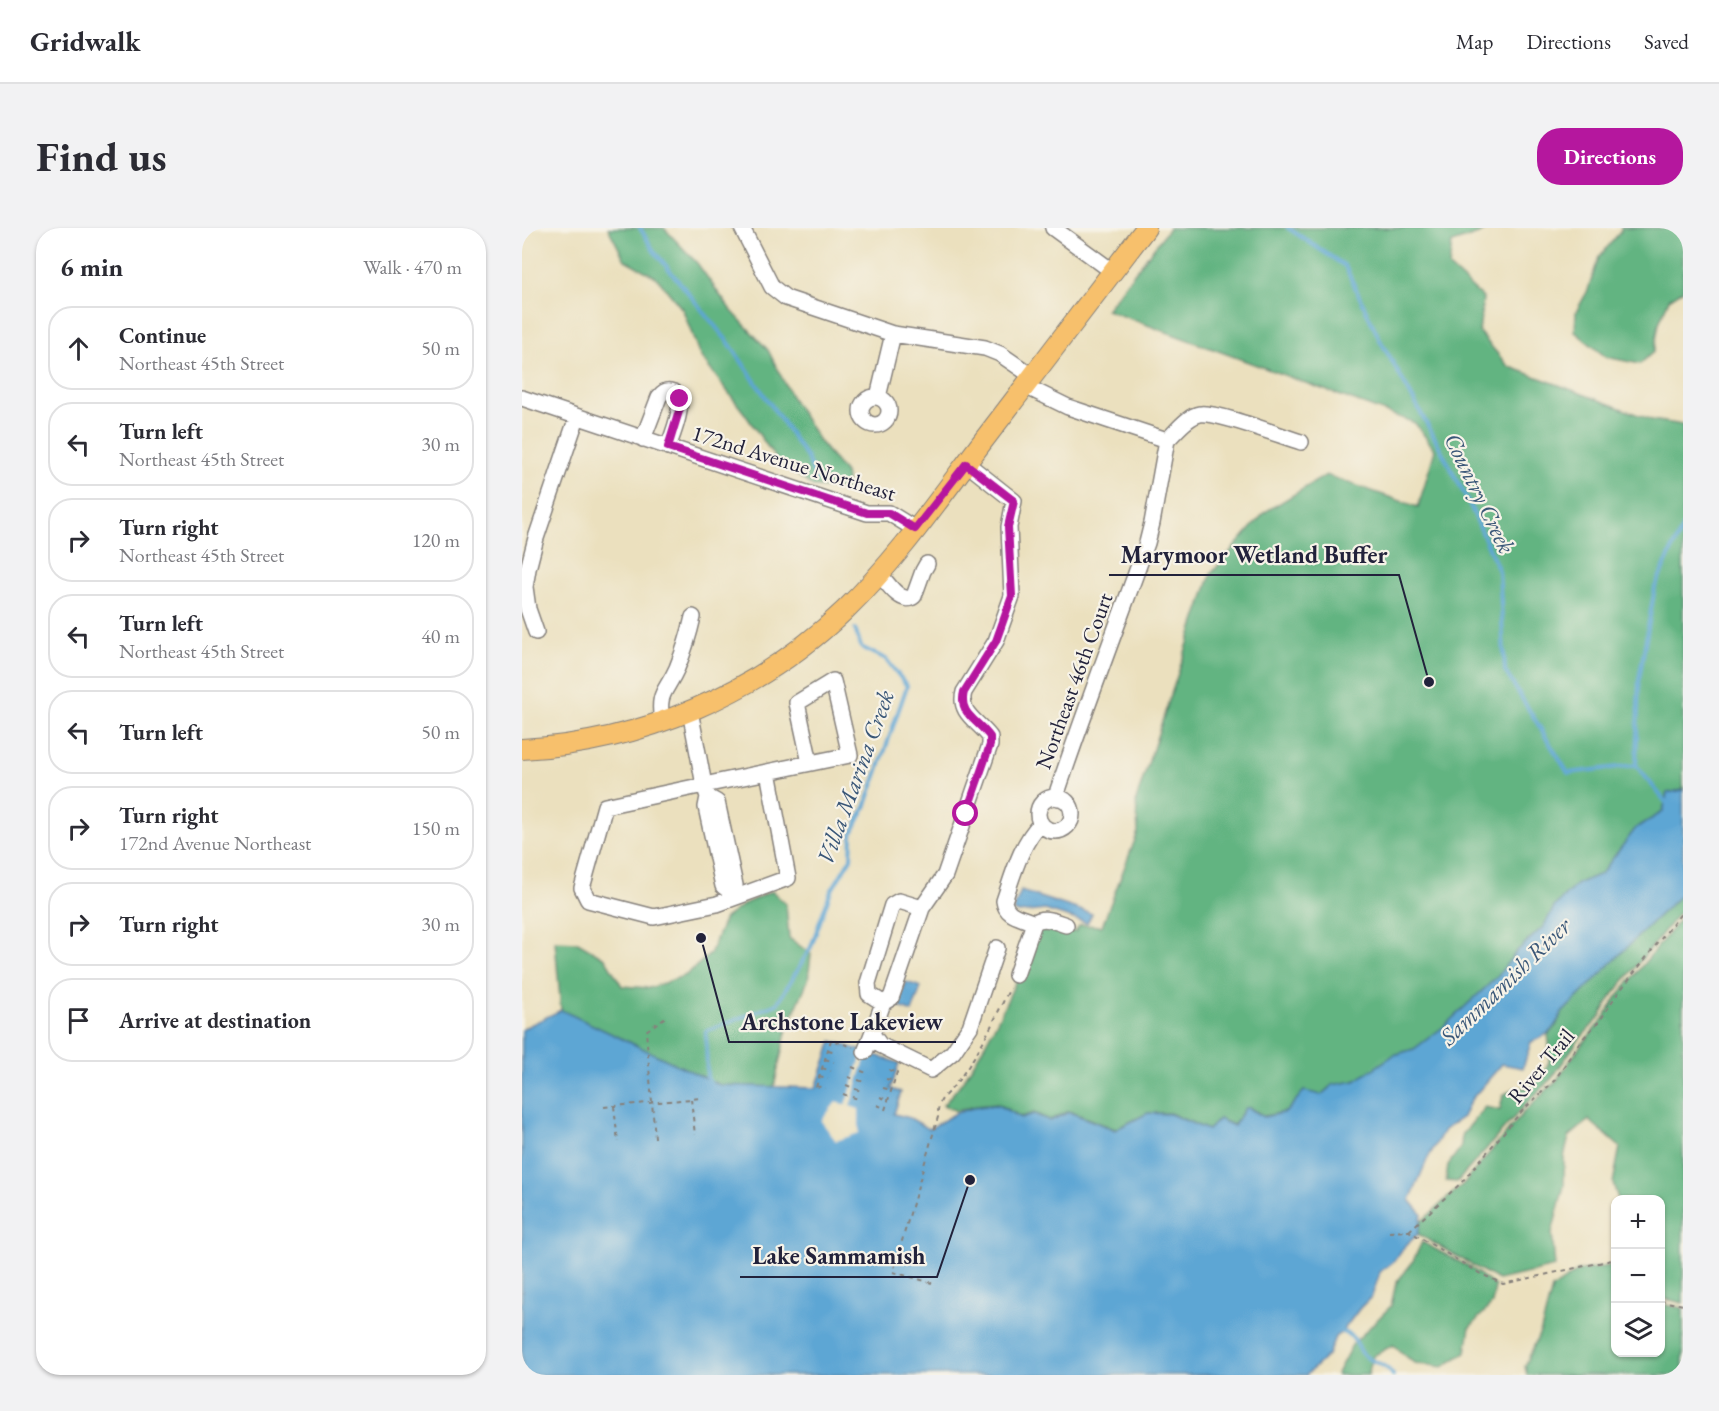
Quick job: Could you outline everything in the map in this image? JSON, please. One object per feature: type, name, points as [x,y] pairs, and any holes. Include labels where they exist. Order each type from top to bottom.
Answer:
[{"type":"main road","points":[[522,749],[579,744],[646,728],[690,711],[760,676],[789,656],[844,611],[879,574],[915,529],[1146,228]]},
{"type":"street","points":[[742,228],[772,287],[786,298],[893,333],[985,348],[1000,354],[1029,381],[1068,407],[1167,440],[1186,422],[1202,413],[1224,417],[1300,442]]},
{"type":"street","points":[[1053,228],[1112,271]]},
{"type":"street","points":[[878,397],[893,333]]},
{"type":"street","points":[[643,439],[659,397],[664,392],[670,391],[680,399],[680,408],[668,447]]},
{"type":"street","name":"172nd Avenue Northeast","points":[[522,398],[867,513],[889,513],[915,529]]},
{"type":"street","points":[[536,632],[528,609],[525,586],[528,569],[536,538],[577,417]]},
{"type":"street","name":"Northeast 46th Court","points":[[1058,798],[1058,790],[1078,730],[1147,543],[1167,440]]},
{"type":"street","points":[[865,1052],[883,1003],[891,998],[922,908],[945,875],[990,745],[990,737],[964,708],[962,700],[964,692],[996,641],[1012,596],[1008,527],[1014,501],[966,464]]},
{"type":"street","points":[[879,574],[902,597],[906,600],[911,599],[927,564]]},
{"type":"street","points":[[662,722],[659,705],[676,669],[693,617]]},
{"type":"street","points":[[768,772],[788,878],[733,895],[717,904],[654,916],[588,900],[582,888],[605,806],[706,791],[768,772],[850,755],[833,681],[797,703],[810,763]]},
{"type":"street","points":[[690,711],[706,791],[706,807],[723,886],[733,895]]},
{"type":"street","name":"Northeast 46th Court","points":[[1053,798],[1064,800],[1071,808],[1072,819],[1066,828],[1049,830],[1041,823],[1039,813],[1043,803],[1053,798]]},
{"type":"street","points":[[1034,923],[1010,914],[1005,908],[1004,901],[1020,856],[1041,823]]},
{"type":"street","points":[[883,1003],[869,994],[867,988],[892,905],[899,901],[922,908]]},
{"type":"street","points":[[1016,975],[1034,923],[1044,919],[1066,925]]},
{"type":"street","points":[[872,1034],[880,1045],[931,1070],[953,1052],[970,1027],[997,948]]},
{"type":"path","name":"River Trail","points":[[1409,1231],[1461,1183],[1521,1112],[1555,1080],[1579,1043],[1601,1019],[1615,997],[1683,911]]},
{"type":"path","points":[[932,1283],[893,1272],[938,1117],[938,1106],[942,1098],[956,1085],[964,1073],[1016,975]]},
{"type":"path","points":[[655,1138],[646,1031],[667,1016]]},
{"type":"path","points":[[828,1050],[836,1052]]},
{"type":"path","points":[[825,1059],[834,1062]]},
{"type":"path","points":[[852,1067],[867,1073]]},
{"type":"path","points":[[822,1068],[831,1071]]},
{"type":"path","points":[[889,1070],[897,1073]]},
{"type":"path","points":[[819,1077],[828,1079]]},
{"type":"path","points":[[848,1077],[864,1082]]},
{"type":"path","points":[[886,1079],[894,1081]]},
{"type":"path","points":[[846,1085],[861,1091]]},
{"type":"path","points":[[816,1086],[825,1089]]},
{"type":"path","points":[[883,1088],[891,1090]]},
{"type":"path","points":[[843,1094],[858,1099]]},
{"type":"path","points":[[880,1097],[888,1100]]},
{"type":"path","points":[[603,1107],[702,1098]]},
{"type":"path","points":[[691,1099],[695,1135]]},
{"type":"path","points":[[877,1105],[885,1108]]},
{"type":"path","points":[[614,1106],[618,1142]]},
{"type":"path","points":[[1389,1232],[1409,1231],[1503,1284],[1611,1260]]},
{"type":"path","points":[[1665,1302],[1683,1305]]},
{"type":"green space","points":[[608,228],[664,228],[697,263],[730,309],[768,350],[792,398],[819,441],[845,473],[848,489],[813,487],[776,459],[700,356],[683,310],[656,277],[625,260]]},
{"type":"green space","points":[[1169,228],[1486,228],[1481,233],[1452,243],[1449,267],[1483,298],[1479,332],[1508,366],[1652,420],[1683,425],[1683,790],[1667,793],[1663,812],[1636,828],[1601,874],[1577,884],[1555,906],[1543,927],[1517,951],[1497,977],[1442,1028],[1414,1049],[1394,1055],[1355,1081],[1332,1085],[1321,1095],[1304,1091],[1286,1112],[1264,1116],[1250,1108],[1245,1108],[1234,1125],[1219,1119],[1208,1130],[1170,1113],[1148,1113],[1115,1129],[1069,1111],[1050,1120],[1034,1113],[1021,1117],[998,1104],[956,1111],[943,1105],[964,1080],[988,1039],[1039,924],[1075,932],[1080,925],[1102,926],[1138,832],[1136,800],[1211,574],[1265,512],[1326,475],[1418,507],[1435,450],[1415,423],[1106,310]]},
{"type":"green space","points":[[1621,228],[1683,228],[1683,290],[1669,299],[1659,323],[1654,351],[1640,364],[1606,357],[1575,332],[1576,312],[1588,290],[1599,257],[1621,231]]},
{"type":"green space","points":[[772,891],[786,904],[789,938],[811,954],[808,980],[786,1032],[774,1087],[720,1085],[561,1010],[555,941],[578,942],[605,958],[622,986],[650,988],[686,975],[710,954],[725,918],[746,903]]},
{"type":"green space","points":[[1683,893],[1683,908],[1612,996],[1600,1017],[1577,1042],[1552,1078],[1457,1182],[1446,1181],[1448,1165],[1461,1147],[1462,1135],[1485,1107],[1500,1110],[1503,1095],[1515,1088],[1529,1088],[1545,1070],[1550,1053],[1548,1035],[1556,1026],[1561,1014]]},
{"type":"green space","points":[[1683,915],[1683,1303],[1665,1299],[1665,1195],[1617,1195],[1613,1183],[1620,1147],[1589,1120],[1569,1137],[1564,1157],[1564,1186],[1552,1233],[1555,1267],[1498,1280],[1418,1234],[1420,1223],[1464,1183],[1523,1113],[1556,1081],[1581,1045],[1604,1018],[1616,998]]},
{"type":"green space","points":[[1422,1242],[1471,1268],[1495,1286],[1492,1304],[1470,1327],[1466,1352],[1443,1367],[1414,1363],[1393,1345],[1373,1356],[1368,1375],[1336,1375],[1352,1345],[1391,1306],[1396,1283],[1412,1263]]},
{"type":"green space","points":[[1611,1266],[1611,1357],[1665,1357],[1665,1305],[1683,1308],[1683,1375],[1527,1375],[1525,1366],[1541,1330],[1552,1289],[1578,1271]]},
{"type":"water","name":"Sammamish River","points":[[1683,790],[1683,893],[1561,1014],[1549,1032],[1531,1042],[1523,1068],[1502,1064],[1470,1101],[1463,1117],[1444,1130],[1427,1160],[1410,1200],[1422,1214],[1418,1234],[1394,1261],[1380,1272],[1372,1296],[1342,1332],[1335,1337],[1328,1355],[1306,1375],[522,1375],[522,1030],[526,1027],[561,1010],[720,1085],[816,1088],[832,1041],[899,1063],[891,1089],[901,1092],[894,1114],[910,1118],[929,1129],[956,1113],[976,1107],[998,1105],[1021,1118],[1034,1114],[1050,1121],[1069,1112],[1115,1130],[1148,1113],[1170,1114],[1208,1130],[1219,1119],[1234,1126],[1245,1108],[1264,1117],[1286,1112],[1304,1091],[1321,1095],[1333,1085],[1355,1081],[1394,1055],[1414,1049],[1442,1028],[1497,977],[1517,951],[1543,927],[1555,906],[1577,884],[1601,874],[1636,828],[1663,812],[1667,793]]},
{"type":"water","points":[[1021,891],[1092,914],[1087,923],[1045,910],[1019,913],[1013,911]]},
{"type":"water","points":[[906,982],[921,987],[912,1012],[898,1006]]},
{"type":"pier","points":[[863,1051],[867,1053],[850,1106],[859,1109],[859,1133],[836,1141],[821,1121],[836,1102],[846,1105]]},
{"type":"waterway","name":"Villa Marina Creek","points":[[640,228],[654,251],[729,343],[807,458],[816,480]]},
{"type":"waterway","name":"Country Creek","points":[[1288,228],[1345,266],[1380,340],[1469,503],[1499,571],[1505,671],[1568,773],[1636,765],[1668,805]]},
{"type":"waterway","points":[[1636,765],[1639,679],[1655,587],[1683,526]]},
{"type":"waterway","name":"Villa Marina Creek","points":[[710,1082],[707,1077],[706,1031],[777,1004],[811,947],[830,893],[851,858],[852,833],[866,805],[907,686],[886,659],[861,647],[855,629]]},
{"type":"waterway","points":[[1342,1332],[1355,1340],[1365,1356],[1386,1368],[1393,1375]]},
{"type":"place","name":"Marymoor Wetland Buffer","points":[[1429,682]]},
{"type":"place","name":"Archstone Lakeview","points":[[701,938]]},
{"type":"place","name":"Lake Sammamish","points":[[970,1180]]},
{"type":"route","points":[[680,399],[680,408],[668,447],[867,513],[889,513],[915,529],[966,464],[1014,501],[1008,527],[1012,596],[996,641],[964,692],[962,700],[964,708],[990,737],[990,745],[966,814]]}]
